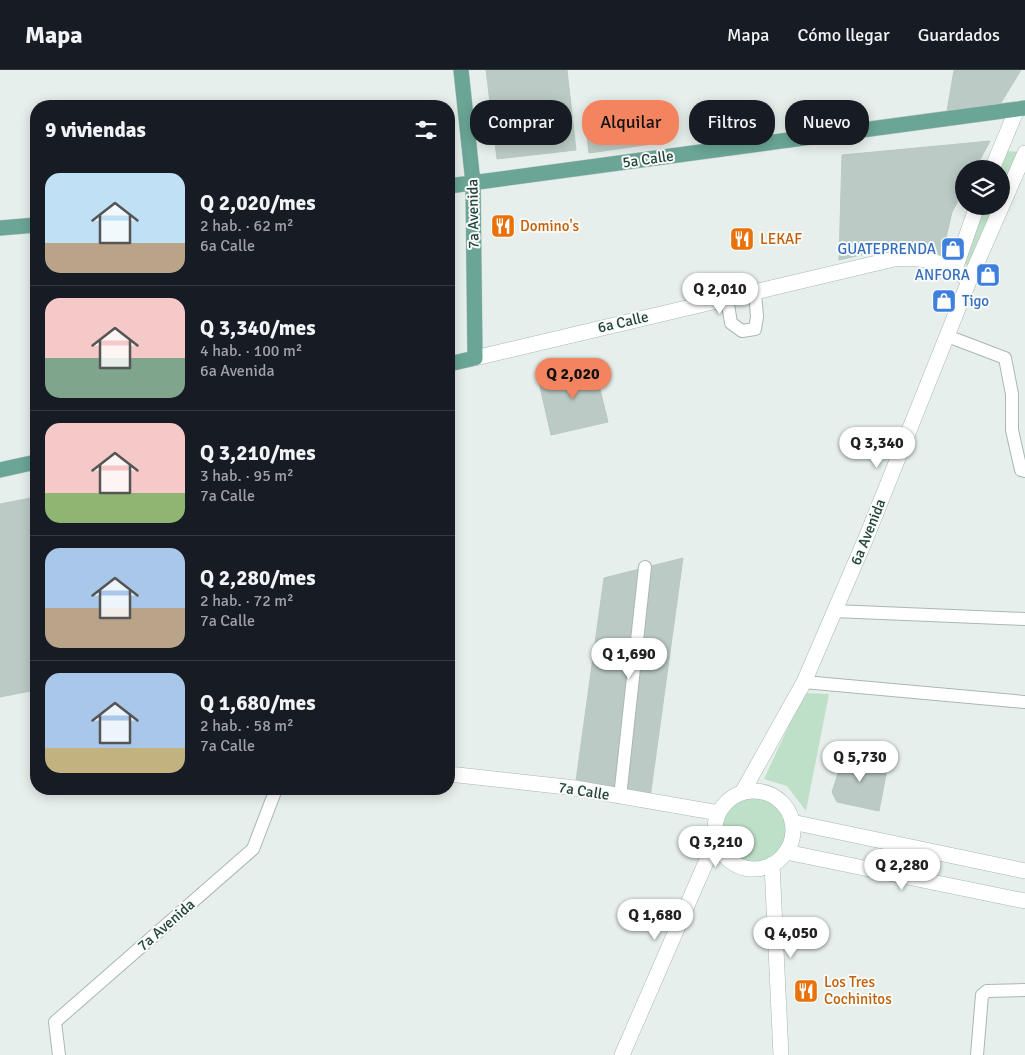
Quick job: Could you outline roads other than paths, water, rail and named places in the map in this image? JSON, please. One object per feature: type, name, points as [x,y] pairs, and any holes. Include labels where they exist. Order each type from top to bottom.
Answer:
[{"type":"main road","name":"7a Avenida","points":[[461,70],[473,183],[475,358]]},
{"type":"main road","name":"5a Calle","points":[[455,185],[1021,108]]},
{"type":"main road","points":[[0,228],[30,226]]},
{"type":"main road","name":"6a Calle","points":[[455,363],[475,358]]},
{"type":"main road","points":[[0,470],[30,463]]},
{"type":"street","points":[[996,160],[1021,108]]},
{"type":"street","name":"6a Avenida","points":[[742,793],[804,682],[969,281],[1025,153]]},
{"type":"street","points":[[955,269],[974,215]]},
{"type":"street","name":"6a Calle","points":[[475,358],[894,259],[926,259],[955,269],[969,281]]},
{"type":"street","name":"7a Calle","points":[[455,775],[575,788],[719,813]]},
{"type":"street","points":[[760,792],[774,797],[786,809],[792,822],[793,835],[786,852],[772,864],[751,868],[738,865],[723,854],[716,839],[715,826],[719,813],[731,799],[742,793],[760,792]]},
{"type":"street","points":[[792,822],[1025,871]]},
{"type":"street","points":[[622,1055],[716,839]]},
{"type":"street","points":[[786,852],[1025,901]]},
{"type":"street","points":[[772,864],[781,1055]]},
{"type":"lane","points":[[727,298],[731,323],[742,331],[755,329],[757,317],[755,292]]},
{"type":"lane","points":[[947,336],[1005,358],[1012,394],[1012,430],[1021,470],[1025,472]]},
{"type":"lane","points":[[620,797],[645,567]]},
{"type":"lane","points":[[834,611],[1025,619]]},
{"type":"lane","points":[[804,682],[1025,702]]},
{"type":"lane","name":"7a Avenida","points":[[59,1055],[56,1022],[253,849],[274,795]]},
{"type":"lane","points":[[977,1055],[982,995],[987,991],[1025,990]]},
{"type":"place","name":"Domino's","points":[[503,226]]},
{"type":"place","name":"LEKAF","points":[[742,239]]},
{"type":"place","name":"GUATEPRENDA","points":[[953,249]]},
{"type":"place","name":"ANFORA","points":[[988,275]]},
{"type":"place","name":"Tigo","points":[[944,301]]},
{"type":"place","name":"Los Tres Cochinitos","points":[[806,991]]}]
